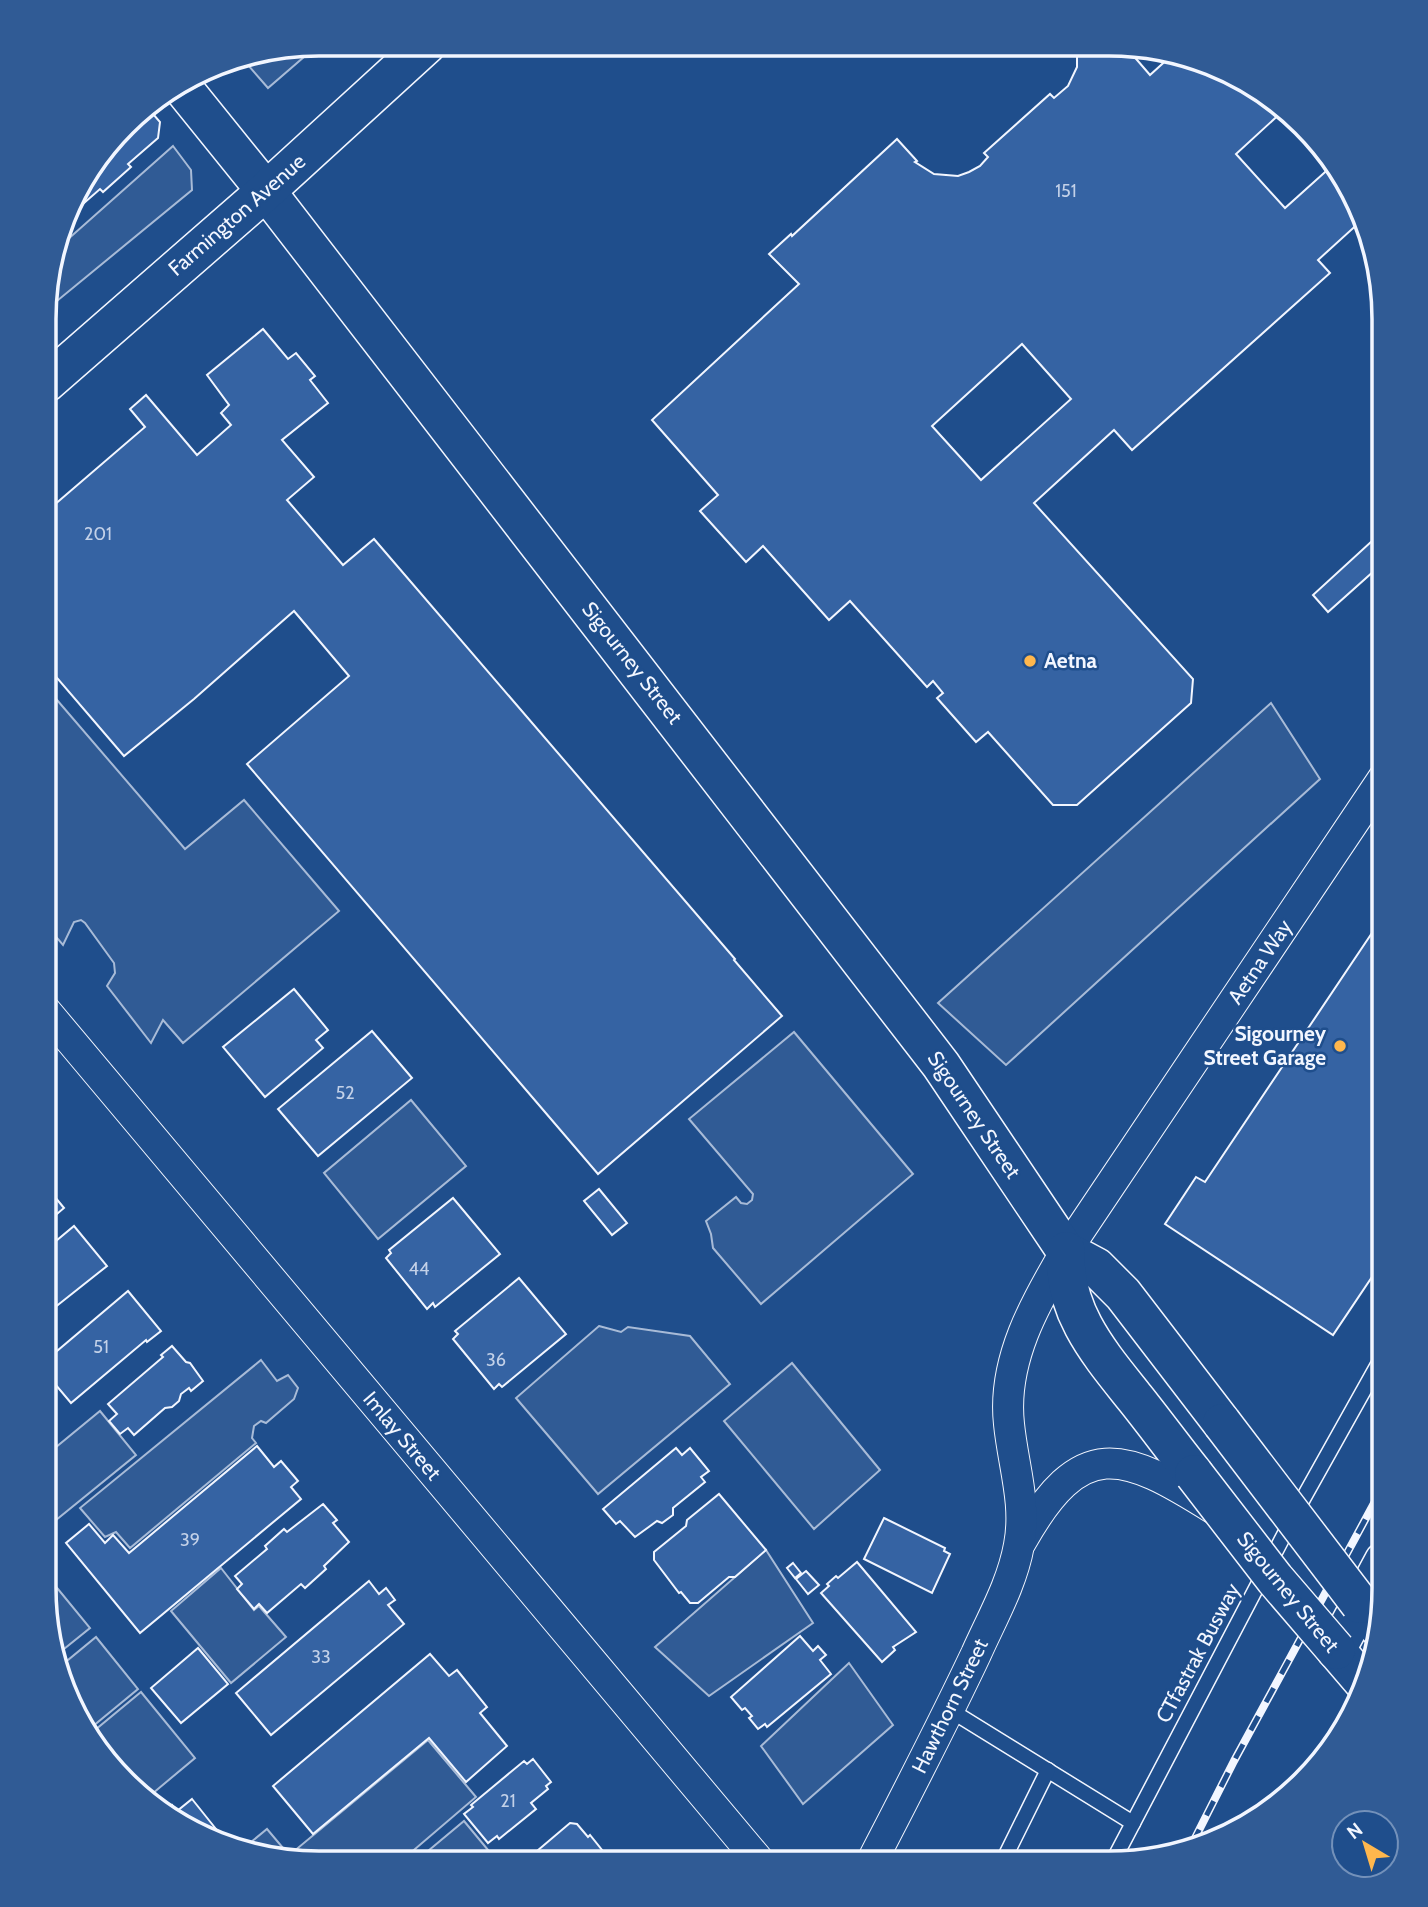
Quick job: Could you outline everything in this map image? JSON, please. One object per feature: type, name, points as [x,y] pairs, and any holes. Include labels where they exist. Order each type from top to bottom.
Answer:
[{"type":"main road","name":"Farmington Avenue","points":[[56,374],[266,191],[414,56]]},
{"type":"main road","name":"Sigourney Street","points":[[186,92],[266,191],[941,1065],[1066,1251],[1096,1267],[1123,1293],[1370,1616]]},
{"type":"main road","name":"Sigourney Street","points":[[1066,1251],[1069,1293],[1089,1340],[1190,1483],[1227,1517],[1275,1579],[1357,1675]]},
{"type":"main road","points":[[1336,1650],[1370,1616]]},
{"type":"street","name":"Aetna Way","points":[[1066,1251],[1372,795]]},
{"type":"street","name":"Imlay Street","points":[[56,1023],[751,1851]]},
{"type":"street","name":"Hawthorn Street","points":[[877,1851],[950,1710],[1002,1600],[1019,1545],[1021,1502],[1008,1423],[1010,1381],[1016,1353],[1035,1303],[1066,1251]]},
{"type":"street","name":"Hawthorn Street","points":[[1019,1545],[1056,1490],[1070,1476],[1087,1466],[1114,1464],[1135,1467],[1190,1483]]},
{"type":"lane","name":"CTfastrak Busway","points":[[1119,1850],[1304,1497],[1372,1375]]},
{"type":"lane","points":[[950,1710],[1133,1823]]},
{"type":"lane","points":[[1008,1851],[1048,1770]]},
{"type":"shaded area","points":[[304,57],[268,88],[249,66]]},
{"type":"shaded area","points":[[173,146],[191,170],[192,190],[57,301],[61,268],[69,238]]},
{"type":"shaded area","points":[[56,699],[185,849],[244,800],[339,911],[183,1043],[163,1020],[151,1043],[107,986],[115,973],[114,963],[85,923],[81,920],[74,922],[63,945],[56,937]]},
{"type":"shaded area","points":[[1271,703],[1320,779],[1006,1065],[938,1003]]},
{"type":"shaded area","points":[[794,1032],[913,1174],[761,1304],[713,1248],[706,1221],[736,1197],[741,1203],[747,1204],[752,1200],[753,1194],[689,1119]]},
{"type":"shaded area","points":[[411,1100],[466,1166],[378,1239],[324,1173]]},
{"type":"shaded area","points":[[599,1326],[621,1332],[628,1327],[690,1336],[730,1384],[598,1494],[516,1398]]},
{"type":"shaded area","points":[[261,1360],[277,1381],[288,1375],[298,1388],[294,1399],[266,1423],[261,1421],[254,1426],[252,1438],[256,1443],[130,1548],[116,1532],[105,1537],[80,1508]]},
{"type":"shaded area","points":[[792,1363],[880,1470],[814,1529],[724,1421]]},
{"type":"shaded area","points":[[100,1411],[136,1455],[56,1520],[56,1447]]},
{"type":"shaded area","points":[[766,1550],[813,1623],[709,1696],[655,1647]]},
{"type":"shaded area","points":[[221,1568],[254,1610],[259,1606],[286,1637],[231,1683],[171,1611]]},
{"type":"shaded area","points":[[56,1587],[90,1628],[63,1649],[58,1622]]},
{"type":"shaded area","points":[[96,1637],[138,1689],[94,1725],[76,1689],[67,1661]]},
{"type":"shaded area","points":[[849,1663],[893,1725],[803,1804],[761,1746]]},
{"type":"shaded area","points":[[141,1692],[195,1758],[154,1793],[121,1761],[97,1729]]},
{"type":"shaded area","points":[[428,1740],[476,1797],[413,1851],[296,1850]]},
{"type":"shaded area","points":[[464,1821],[489,1851],[428,1851]]},
{"type":"shaded area","points":[[267,1829],[284,1849],[268,1846],[251,1842]]},
{"type":"building","points":[[1077,56],[1135,58],[1150,75],[1164,62],[1210,76],[1240,91],[1277,117],[1236,154],[1285,208],[1326,171],[1355,226],[1318,260],[1330,273],[1132,450],[1114,430],[1034,503],[1193,679],[1191,703],[1077,805],[1053,805],[988,732],[976,742],[937,698],[943,693],[933,681],[927,687],[850,601],[829,620],[763,546],[746,562],[700,511],[718,495],[652,420],[799,284],[769,254],[897,139],[917,161],[915,162],[934,174],[958,176],[969,172],[980,166],[988,157],[984,153],[1050,94],[1054,98],[1068,86],[1077,67]],"holes":[[[1022,344],[1071,399],[981,480],[932,426]]]},
{"type":"building","points":[[154,115],[160,122],[158,138],[128,164],[131,167],[103,192],[100,189],[82,204],[110,159]]},
{"type":"building","points":[[263,329],[288,359],[296,353],[315,376],[310,380],[328,403],[282,440],[314,477],[287,500],[343,565],[374,539],[782,1016],[598,1174],[247,764],[349,676],[294,611],[124,756],[56,677],[56,503],[145,427],[130,409],[146,395],[197,455],[231,425],[221,413],[229,405],[207,375]]},
{"type":"building","points":[[1372,541],[1372,573],[1328,612],[1313,595]]},
{"type":"building","name":"Sigourney Street Garage","points":[[1372,933],[1372,1277],[1333,1335],[1165,1224],[1196,1177],[1205,1182]]},
{"type":"building","points":[[294,989],[328,1030],[316,1040],[323,1048],[265,1097],[223,1047]]},
{"type":"building","points":[[372,1031],[412,1078],[318,1156],[278,1109]]},
{"type":"building","points":[[599,1189],[627,1223],[612,1235],[584,1201]]},
{"type":"building","points":[[56,1198],[64,1208],[56,1215]]},
{"type":"building","points":[[453,1198],[500,1254],[435,1307],[433,1303],[427,1309],[386,1258],[391,1253],[389,1250]]},
{"type":"building","points":[[74,1226],[107,1266],[56,1306],[56,1241]]},
{"type":"building","points":[[519,1278],[566,1334],[502,1387],[499,1384],[494,1389],[453,1339],[458,1334],[455,1331]]},
{"type":"building","points":[[128,1291],[161,1331],[147,1342],[146,1340],[71,1403],[56,1385],[56,1352]]},
{"type":"building","points":[[172,1346],[190,1363],[203,1381],[191,1391],[189,1388],[181,1394],[179,1401],[172,1407],[165,1408],[134,1435],[128,1428],[120,1434],[109,1421],[117,1414],[108,1404],[163,1357],[161,1355]]},
{"type":"building","points":[[257,1446],[274,1467],[281,1461],[298,1481],[291,1487],[301,1499],[140,1633],[66,1543],[89,1524],[105,1543],[113,1535],[129,1553]]},
{"type":"building","points":[[676,1448],[682,1455],[690,1448],[709,1471],[701,1477],[705,1482],[673,1508],[673,1515],[662,1523],[657,1521],[635,1537],[620,1521],[616,1524],[603,1509]]},
{"type":"building","points":[[719,1494],[766,1550],[735,1577],[729,1577],[698,1603],[690,1603],[654,1560],[654,1552]]},
{"type":"building","points":[[323,1504],[337,1520],[333,1523],[349,1542],[305,1588],[301,1584],[267,1613],[259,1604],[254,1609],[237,1589],[242,1584],[235,1576],[267,1549],[265,1546],[284,1529],[287,1532]]},
{"type":"building","points":[[884,1518],[945,1548],[944,1551],[950,1554],[932,1593],[864,1559]]},
{"type":"building","points":[[857,1562],[916,1632],[893,1647],[895,1650],[882,1662],[821,1593],[836,1576],[838,1578]]},
{"type":"building","points":[[793,1563],[801,1573],[795,1578],[787,1568]]},
{"type":"building","points":[[806,1571],[819,1585],[808,1594],[796,1579]]},
{"type":"building","points":[[369,1581],[379,1594],[386,1588],[395,1600],[388,1605],[404,1624],[271,1735],[236,1693]]},
{"type":"building","points":[[800,1636],[813,1651],[818,1646],[826,1655],[820,1660],[831,1674],[767,1727],[765,1724],[758,1729],[749,1718],[752,1716],[745,1708],[742,1710],[731,1697]]},
{"type":"building","points":[[198,1648],[228,1684],[181,1723],[151,1688]]},
{"type":"building","points":[[430,1654],[449,1676],[457,1670],[487,1707],[480,1713],[507,1746],[466,1782],[429,1738],[313,1834],[273,1786]]},
{"type":"building","points":[[533,1759],[551,1782],[546,1786],[548,1789],[531,1803],[536,1809],[499,1839],[497,1836],[488,1843],[464,1814],[473,1807],[471,1805],[524,1761],[527,1764]]},
{"type":"building","points":[[192,1799],[217,1831],[203,1824],[178,1810]]},
{"type":"building","points":[[570,1823],[577,1824],[588,1837],[590,1835],[603,1851],[537,1851]]},
{"type":"railway","points":[[1196,1836],[1372,1507]]},
{"type":"place","name":"Aetna","points":[[1030,661]]},
{"type":"place","name":"Sigourney Street Garage","points":[[1340,1046]]}]
